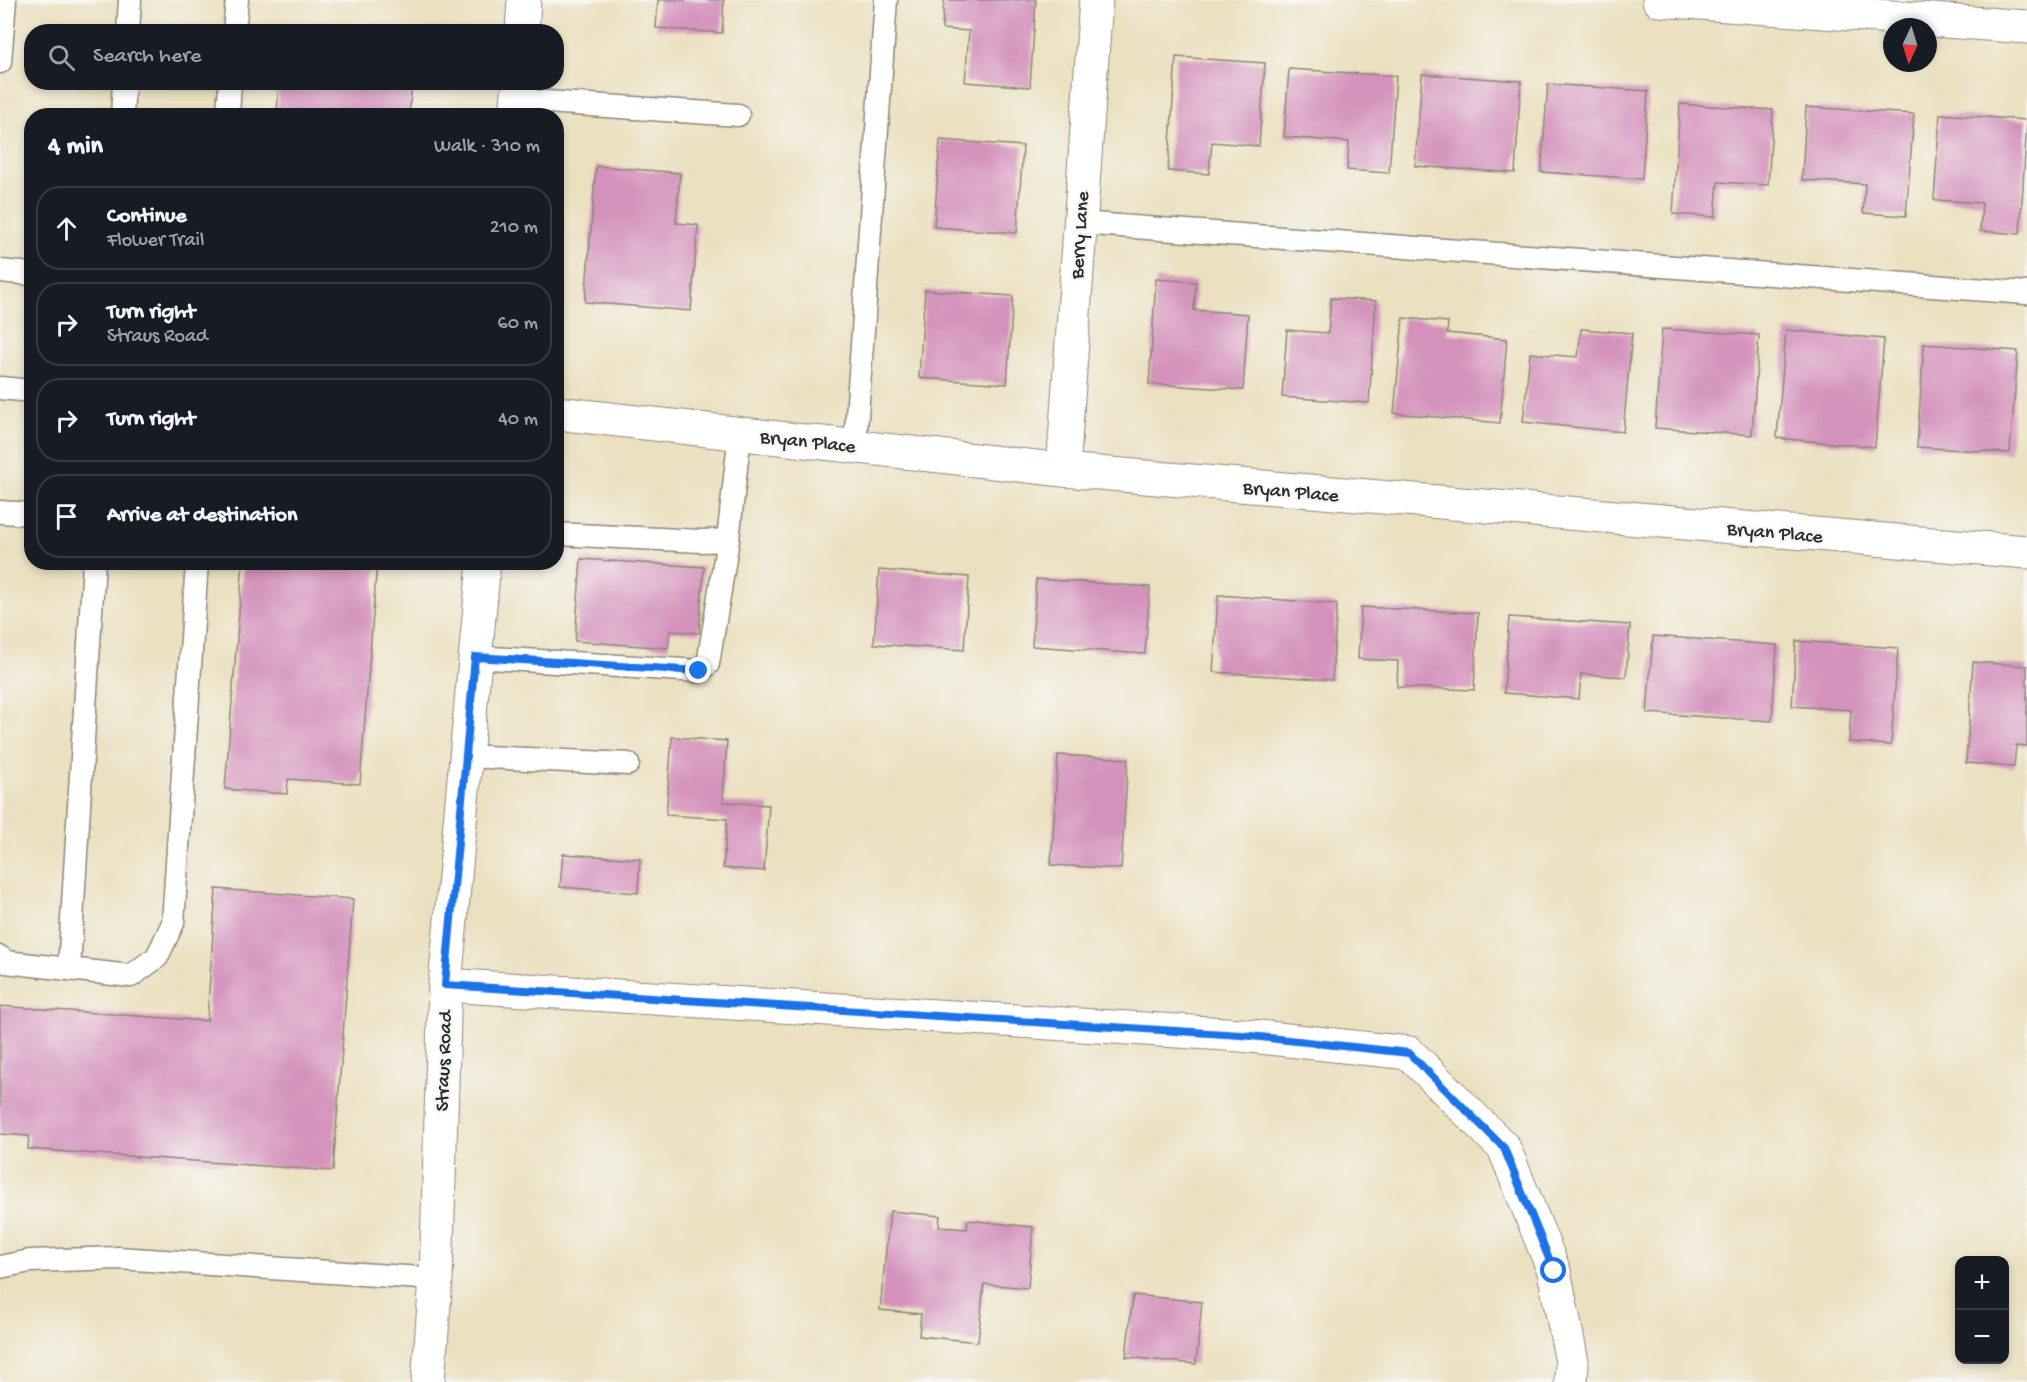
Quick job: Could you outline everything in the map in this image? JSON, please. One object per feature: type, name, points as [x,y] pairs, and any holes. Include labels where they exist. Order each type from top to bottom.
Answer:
[{"type":"street","points":[[522,24],[524,0]]},
{"type":"street","name":"Berry Lane","points":[[1063,470],[1096,0]]},
{"type":"street","points":[[1659,0],[2027,27]]},
{"type":"street","name":"Bryan Place","points":[[564,414],[1063,470],[2027,552]]},
{"type":"street","name":"Straus Road","points":[[429,1382],[436,1279],[445,985],[483,570]]},
{"type":"street","points":[[445,985],[1241,1035],[1409,1053],[1504,1148],[1554,1271],[1572,1362],[1571,1382]]},
{"type":"lane","points":[[0,62],[6,0]]},
{"type":"lane","points":[[128,24],[130,0]]},
{"type":"lane","points":[[235,24],[237,0]]},
{"type":"lane","points":[[855,445],[886,0]]},
{"type":"lane","points":[[122,108],[124,90]]},
{"type":"lane","points":[[228,108],[230,90]]},
{"type":"lane","points":[[517,100],[738,115]]},
{"type":"lane","points":[[1079,223],[2027,293]]},
{"type":"lane","points":[[0,271],[24,273]]},
{"type":"lane","points":[[0,388],[24,390]]},
{"type":"lane","points":[[475,657],[699,671],[708,664],[728,540],[740,433]]},
{"type":"lane","points":[[0,512],[24,514]]},
{"type":"lane","points":[[564,534],[701,541],[728,540]]},
{"type":"lane","points":[[69,969],[94,570]]},
{"type":"lane","points":[[0,957],[6,963],[131,976],[156,957],[173,923],[196,570]]},
{"type":"lane","points":[[466,756],[628,764]]},
{"type":"lane","points":[[0,1267],[30,1261],[118,1258],[436,1279]]},
{"type":"building","points":[[658,0],[724,0],[722,33],[656,28]]},
{"type":"building","points":[[944,0],[1036,0],[1030,87],[965,82],[969,31],[942,29]]},
{"type":"building","points":[[1176,57],[1265,63],[1259,146],[1212,142],[1209,174],[1168,171]]},
{"type":"building","points":[[1289,69],[1396,76],[1389,173],[1347,170],[1349,142],[1284,137]]},
{"type":"building","points":[[1422,74],[1521,81],[1515,173],[1415,166]]},
{"type":"building","points":[[1548,84],[1648,91],[1642,179],[1541,172]]},
{"type":"building","points":[[279,90],[411,90],[410,108],[277,108]]},
{"type":"building","points":[[1680,104],[1773,110],[1768,185],[1718,182],[1715,217],[1673,214]]},
{"type":"building","points":[[1806,107],[1914,114],[1906,216],[1863,213],[1865,184],[1802,180]]},
{"type":"building","points":[[1940,114],[2027,120],[2020,234],[1980,231],[1982,203],[1934,200]]},
{"type":"building","points":[[940,140],[1023,146],[1017,233],[934,227]]},
{"type":"building","points":[[596,166],[680,173],[676,223],[698,225],[691,311],[585,302]]},
{"type":"building","points":[[1156,279],[1196,282],[1194,310],[1248,314],[1243,390],[1149,384]]},
{"type":"building","points":[[925,290],[1013,296],[1007,384],[919,378]]},
{"type":"building","points":[[1331,298],[1376,301],[1369,403],[1282,397],[1287,330],[1328,333]]},
{"type":"building","points":[[1403,318],[1448,322],[1447,333],[1507,339],[1500,423],[1394,413]]},
{"type":"building","points":[[1581,329],[1632,333],[1623,432],[1523,422],[1530,353],[1578,357]]},
{"type":"building","points":[[1662,329],[1759,335],[1752,435],[1655,428]]},
{"type":"building","points":[[1786,330],[1884,339],[1875,447],[1777,438]]},
{"type":"building","points":[[1924,344],[2018,351],[2010,453],[1917,447]]},
{"type":"building","points":[[581,559],[704,567],[699,633],[670,631],[668,648],[575,641]]},
{"type":"building","points":[[242,570],[376,570],[360,784],[288,779],[287,794],[225,789]]},
{"type":"building","points":[[879,570],[969,577],[964,650],[874,644]]},
{"type":"building","points":[[1036,579],[1150,587],[1145,654],[1032,646]]},
{"type":"building","points":[[1218,595],[1337,604],[1332,680],[1213,672]]},
{"type":"building","points":[[1361,607],[1478,613],[1474,690],[1397,687],[1398,661],[1358,659]]},
{"type":"building","points":[[1509,617],[1630,625],[1626,677],[1581,674],[1579,699],[1504,693]]},
{"type":"building","points":[[1653,636],[1777,645],[1772,721],[1647,713]]},
{"type":"building","points":[[1796,641],[1898,648],[1891,745],[1849,742],[1851,710],[1792,706]]},
{"type":"building","points":[[1973,662],[2027,666],[2027,746],[2016,745],[2014,767],[1966,763]]},
{"type":"building","points":[[672,737],[727,741],[723,802],[769,805],[764,871],[723,868],[727,819],[666,815]]},
{"type":"building","points":[[1058,755],[1128,759],[1121,869],[1051,865]]},
{"type":"building","points":[[563,854],[640,859],[638,893],[560,887]]},
{"type":"building","points":[[216,889],[353,899],[333,1171],[28,1149],[29,1136],[0,1134],[0,1006],[207,1021]]},
{"type":"building","points":[[890,1211],[940,1216],[939,1227],[967,1229],[968,1220],[1033,1227],[1028,1288],[984,1284],[978,1342],[919,1336],[921,1314],[880,1310]]},
{"type":"building","points":[[1133,1295],[1202,1302],[1196,1364],[1126,1357]]},
{"type":"route","points":[[699,671],[475,657],[445,985],[1241,1035],[1409,1053],[1504,1148],[1554,1271]]}]
